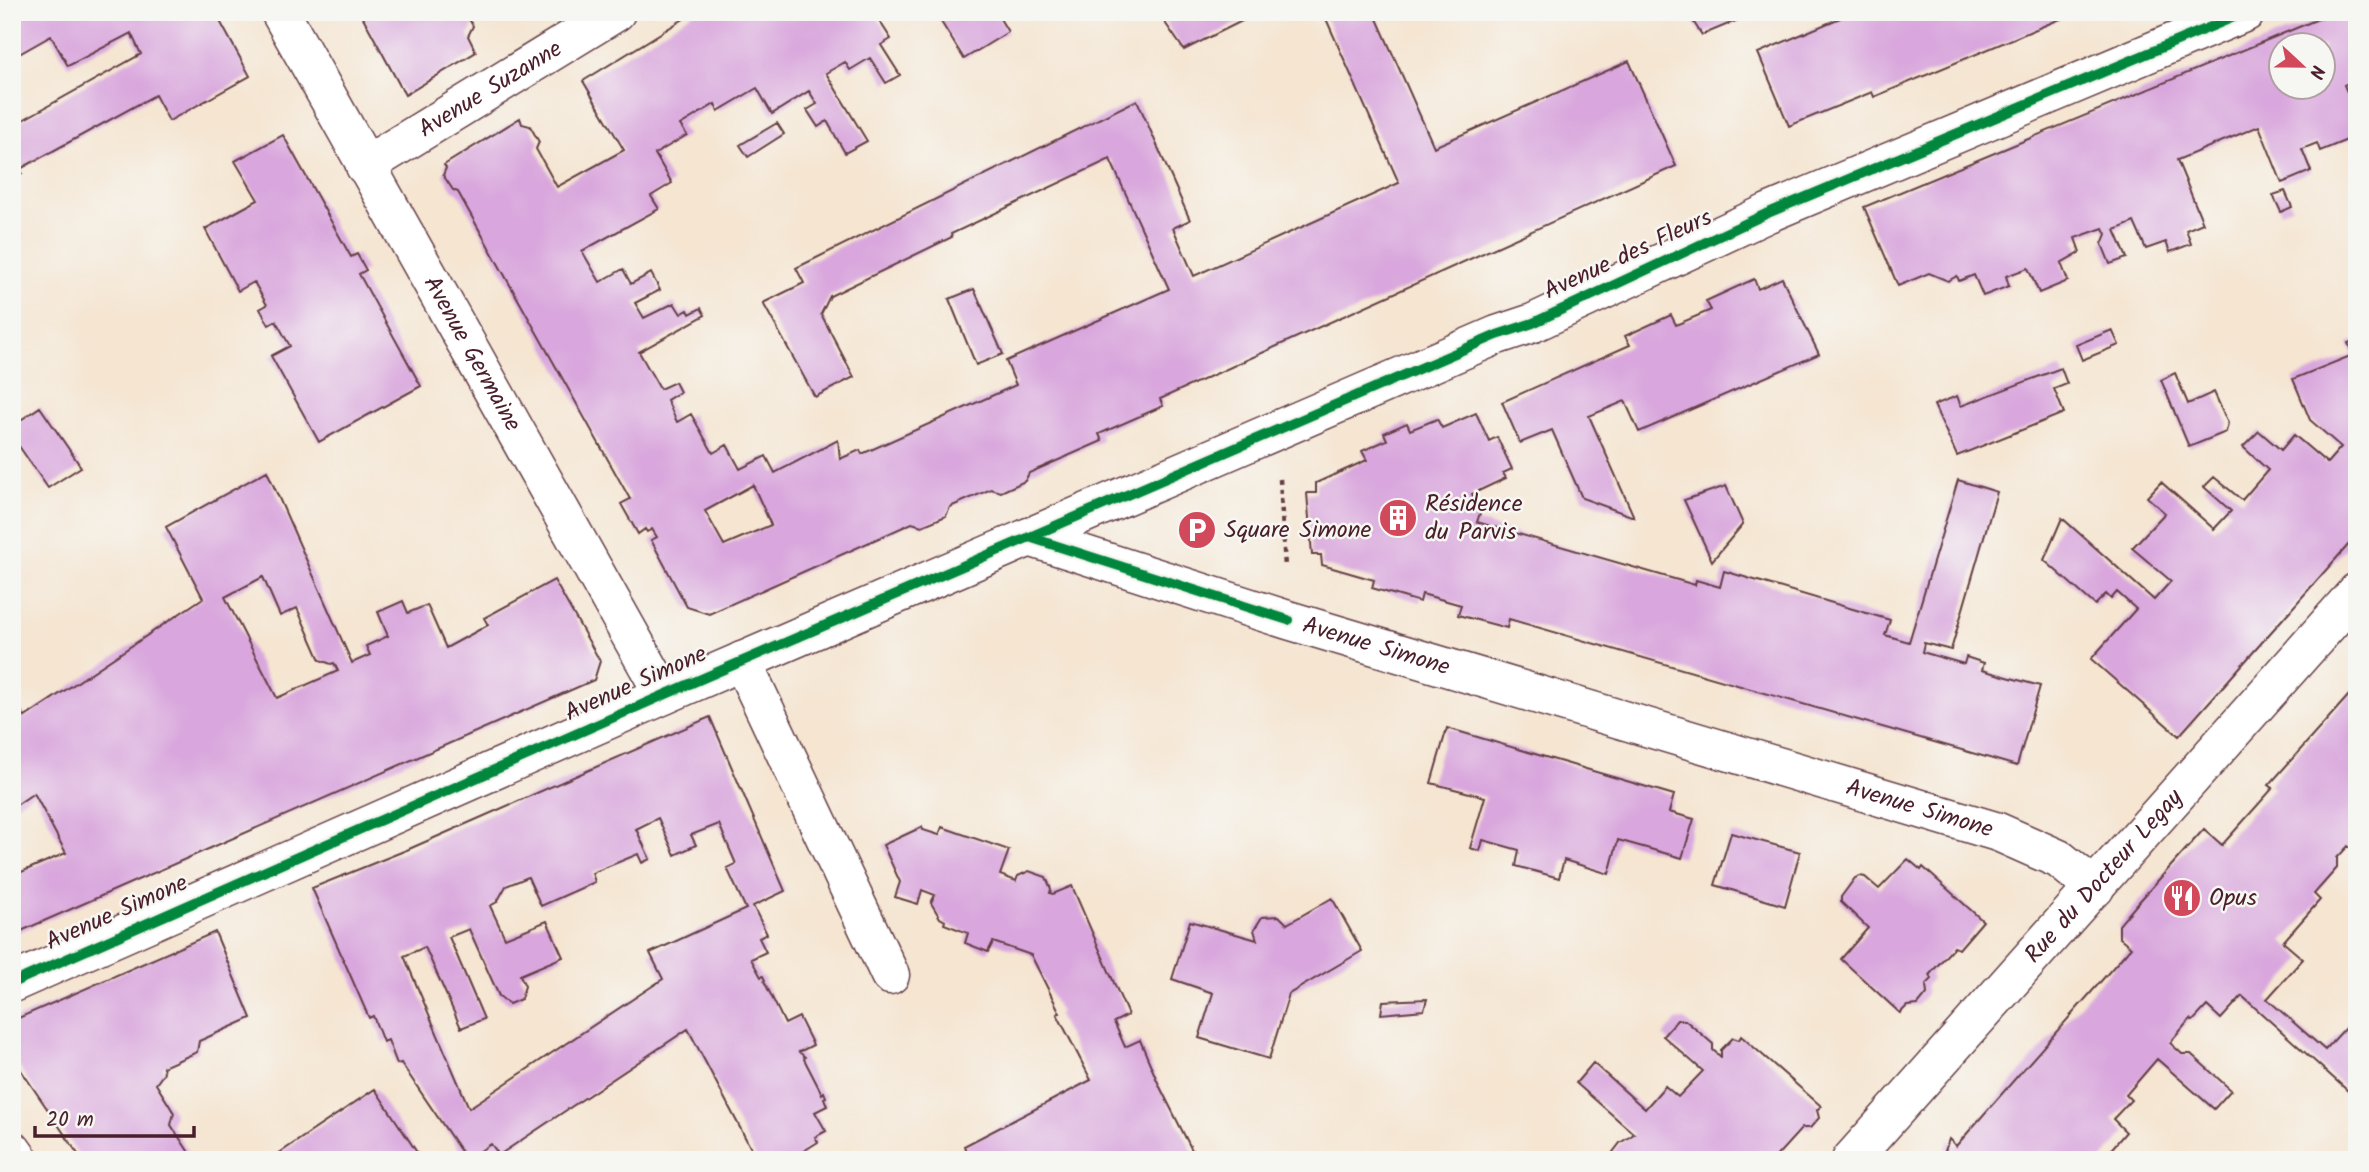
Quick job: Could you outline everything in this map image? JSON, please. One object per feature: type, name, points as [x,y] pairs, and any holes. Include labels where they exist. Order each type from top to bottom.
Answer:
[{"type":"street","name":"Avenue Germaine","points":[[280,12],[664,695]]},
{"type":"street","name":"Avenue Suzanne","points":[[365,166],[616,12]]},
{"type":"street","name":"Avenue des Fleurs","points":[[1029,537],[1497,335],[1533,323],[1768,213],[2246,12]]},
{"type":"street","name":"Avenue Simone","points":[[12,983],[1029,537],[1288,620],[1998,832],[2059,859],[2095,888]]},
{"type":"street","name":"Rue du Docteur Legay","points":[[1851,1160],[2357,592]]},
{"type":"street","points":[[742,661],[890,975]]},
{"type":"street","points":[[12,1150],[19,1160]]},
{"type":"path","points":[[1268,434],[1279,469],[1288,620]]},
{"type":"building","points":[[12,12],[215,12],[250,76],[169,121],[155,95],[20,169],[22,173],[12,178],[12,126],[141,54],[131,33],[68,66],[51,36],[12,58]]},
{"type":"building","points":[[360,12],[465,12],[473,26],[468,36],[476,52],[405,95]]},
{"type":"building","points":[[695,12],[879,12],[875,14],[891,39],[881,45],[900,75],[886,83],[870,58],[850,70],[845,62],[826,73],[867,141],[845,153],[827,121],[818,127],[807,110],[817,104],[809,91],[772,114],[757,88],[718,111],[715,104],[680,125],[687,135],[655,154],[672,183],[651,196],[659,209],[582,251],[600,282],[623,269],[631,284],[651,273],[660,290],[635,303],[644,318],[674,303],[681,314],[688,310],[690,314],[701,308],[705,315],[639,352],[660,389],[675,382],[680,392],[667,400],[677,422],[691,414],[713,453],[727,445],[740,469],[766,456],[775,473],[838,440],[840,459],[860,450],[862,454],[1016,385],[1006,361],[1169,289],[1110,159],[951,234],[952,237],[830,296],[821,314],[854,377],[815,397],[763,303],[804,283],[796,268],[1137,100],[1190,220],[1173,228],[1194,276],[1399,183],[1323,12],[1374,12],[1434,147],[1629,61],[1676,166],[1160,399],[1163,406],[1099,434],[1102,441],[1029,473],[1025,481],[1001,492],[991,489],[950,507],[946,516],[922,526],[912,523],[709,614],[687,607],[651,540],[657,537],[652,529],[647,532],[645,529],[638,534],[621,504],[630,499],[458,192],[453,190],[443,175],[446,168],[444,165],[520,118],[522,124],[530,126],[539,142],[536,149],[557,187],[624,150],[583,81]],"holes":[[[753,485],[771,525],[724,545],[705,511]]]},
{"type":"building","points":[[935,12],[996,12],[1008,32],[964,59]]},
{"type":"building","points":[[1260,12],[1184,50],[1159,14]]},
{"type":"building","points":[[1687,12],[1740,12],[1743,18],[1702,35]]},
{"type":"building","points":[[1854,12],[2077,12],[1874,97],[1872,92],[1789,126],[1758,53]]},
{"type":"building","points":[[2335,12],[2357,12],[2357,79],[2344,85],[2357,115],[2357,136],[2320,151],[2317,143],[2302,149],[2311,171],[2282,183],[2259,126],[2177,160],[2203,223],[2186,230],[2191,244],[2170,252],[2166,242],[2146,249],[2134,222],[2115,230],[2127,258],[2110,264],[2102,244],[2106,234],[2103,228],[2075,238],[2080,252],[2061,263],[2068,281],[2039,293],[2028,268],[2006,276],[2009,286],[1983,296],[1974,275],[1959,281],[1957,276],[1948,281],[1929,273],[1898,286],[1864,207],[2268,40],[2268,102],[2338,102],[2338,32],[2287,32]]},
{"type":"building","points":[[777,123],[784,134],[748,157],[740,145]]},
{"type":"building","points":[[283,135],[351,257],[357,254],[366,270],[359,274],[421,386],[319,442],[271,356],[290,346],[276,321],[269,325],[260,309],[267,305],[254,282],[238,291],[205,229],[258,200],[235,161]]},
{"type":"building","points":[[2285,191],[2292,207],[2281,212],[2273,195]]},
{"type":"building","points":[[1782,278],[1819,354],[1639,432],[1625,401],[1589,416],[1634,517],[1582,498],[1552,430],[1520,443],[1502,402],[1630,345],[1625,336],[1671,315],[1676,325],[1711,310],[1706,301],[1754,279],[1758,289]]},
{"type":"building","points":[[974,289],[1003,354],[976,365],[949,299]]},
{"type":"building","points":[[2112,330],[2119,345],[2082,360],[2076,345]]},
{"type":"building","points":[[2357,340],[2357,535],[2179,736],[2091,659],[2136,609],[2117,592],[2111,599],[2106,594],[2095,605],[2044,560],[2062,518],[2154,600],[2171,581],[2132,548],[2165,513],[2147,497],[2161,482],[2214,529],[2231,511],[2204,487],[2214,477],[2242,500],[2268,470],[2243,447],[2259,431],[2281,450],[2294,435],[2327,463],[2341,447],[2310,420],[2293,379],[2353,355],[2348,343]]},
{"type":"building","points":[[2061,368],[2067,384],[2054,389],[2064,413],[1957,456],[1934,405],[1957,396],[1961,406]]},
{"type":"building","points":[[2175,373],[2188,404],[2214,392],[2228,423],[2226,432],[2189,447],[2161,380]]},
{"type":"building","points":[[40,407],[81,467],[48,488],[12,436],[12,426]]},
{"type":"building","points":[[1476,413],[1489,441],[1497,437],[1512,469],[1503,473],[1506,478],[1472,494],[1480,513],[1477,522],[1695,585],[1696,580],[1720,587],[1724,571],[1890,620],[1885,635],[1909,642],[1958,480],[1997,492],[1951,650],[1924,643],[1922,652],[1964,664],[1966,657],[1984,663],[1982,670],[2040,686],[2017,766],[1509,619],[1507,628],[1458,615],[1461,605],[1422,594],[1420,602],[1372,588],[1374,580],[1322,565],[1321,555],[1312,555],[1307,493],[1316,493],[1316,483],[1367,460],[1362,451],[1387,440],[1384,433],[1407,423],[1410,430],[1437,419],[1442,428]]},
{"type":"building","points":[[267,471],[352,663],[370,655],[366,646],[388,636],[378,612],[403,601],[408,613],[427,605],[446,648],[488,625],[484,618],[554,580],[600,661],[594,680],[12,935],[12,876],[66,853],[34,793],[12,808],[12,698],[25,717],[203,598],[166,527]],"holes":[[[263,577],[280,616],[297,608],[320,660],[334,663],[338,671],[277,698],[225,597]]]},
{"type":"building","points":[[1726,486],[1743,524],[1712,561],[1684,500]]},
{"type":"building","points":[[2357,686],[2357,853],[2348,846],[2337,858],[2337,868],[2314,894],[2320,900],[2283,942],[2303,959],[2267,999],[2325,1050],[2357,1015],[2357,1081],[2348,1091],[2242,996],[2221,1019],[2207,1006],[2193,1021],[2190,1019],[2170,1043],[2182,1054],[2191,1054],[2231,1090],[2214,1109],[2157,1059],[2126,1095],[2131,1100],[2113,1119],[2126,1132],[2102,1160],[1942,1160],[1949,1139],[1956,1146],[2131,947],[2119,937],[2119,925],[2137,904],[2204,829],[2222,845],[2273,788],[2269,785]]},
{"type":"building","points":[[710,717],[785,891],[753,906],[767,934],[759,938],[766,952],[751,959],[761,977],[763,976],[785,1024],[799,1017],[813,1045],[799,1052],[805,1057],[822,1094],[824,1092],[826,1097],[827,1106],[815,1112],[826,1131],[815,1137],[818,1142],[802,1152],[806,1160],[757,1160],[688,1029],[499,1155],[491,1144],[469,1158],[464,1156],[401,1063],[397,1064],[388,1040],[383,1042],[373,1016],[369,1018],[312,888],[409,849]],"holes":[[[658,818],[675,855],[696,845],[691,835],[719,824],[736,864],[727,868],[746,909],[650,953],[663,979],[469,1108],[404,956],[425,947],[461,1028],[484,1019],[449,937],[469,929],[499,996],[509,1004],[521,999],[525,986],[520,975],[563,957],[547,921],[505,938],[490,906],[497,902],[506,886],[528,877],[541,906],[595,882],[592,873],[638,854],[642,863],[650,859],[636,829]]]},
{"type":"building","points":[[1447,728],[1674,795],[1669,812],[1694,819],[1682,858],[1618,840],[1609,874],[1564,860],[1559,878],[1516,866],[1519,850],[1483,840],[1480,851],[1470,848],[1485,797],[1431,783]]},
{"type":"building","points":[[922,827],[923,830],[939,835],[942,827],[1009,850],[1000,875],[1016,881],[1018,876],[1029,871],[1046,877],[1050,893],[1053,894],[1072,886],[1128,1015],[1114,1022],[1125,1047],[1140,1040],[1159,1085],[1197,1160],[970,1160],[964,1146],[1091,1080],[1031,955],[993,942],[988,952],[965,943],[968,933],[944,924],[945,921],[940,918],[931,903],[935,895],[922,890],[918,904],[895,897],[900,882],[883,845]]},
{"type":"building","points":[[1731,833],[1800,852],[1785,906],[1715,885]]},
{"type":"building","points":[[1908,859],[1921,870],[1923,867],[1983,921],[1959,949],[1954,947],[1930,974],[1932,979],[1926,985],[1927,994],[1918,1005],[1907,1006],[1900,1013],[1841,959],[1868,928],[1841,902],[1841,897],[1855,878],[1860,876],[1879,889]]},
{"type":"building","points":[[1332,898],[1362,951],[1289,994],[1269,1059],[1199,1038],[1213,993],[1172,979],[1190,921],[1257,940],[1254,930],[1262,917],[1279,916],[1287,924]]},
{"type":"building","points":[[215,932],[251,1018],[199,1041],[197,1052],[163,1067],[164,1073],[156,1084],[174,1113],[171,1125],[194,1160],[82,1160],[12,1057],[12,1023]]},
{"type":"building","points":[[1427,999],[1424,1010],[1381,1014],[1383,1001]]},
{"type":"building","points":[[1677,1020],[1685,1020],[1713,1044],[1713,1050],[1721,1057],[1721,1050],[1733,1038],[1739,1040],[1741,1036],[1821,1106],[1817,1110],[1819,1118],[1810,1128],[1802,1128],[1773,1160],[1607,1160],[1620,1143],[1634,1134],[1576,1083],[1593,1063],[1645,1109],[1665,1086],[1678,1097],[1703,1071],[1663,1036]]},
{"type":"building","points":[[375,1089],[422,1160],[269,1160]]},
{"type":"cycle path","points":[[12,983],[664,695],[1497,335],[1533,323],[1768,213],[2246,12]]},
{"type":"cycle path","points":[[1029,537],[1288,620]]},
{"type":"place","name":"Résidence du Parvis","points":[[1398,518]]},
{"type":"place","name":"Square Simone","points":[[1197,530]]},
{"type":"place","name":"Opus","points":[[2182,898]]}]
